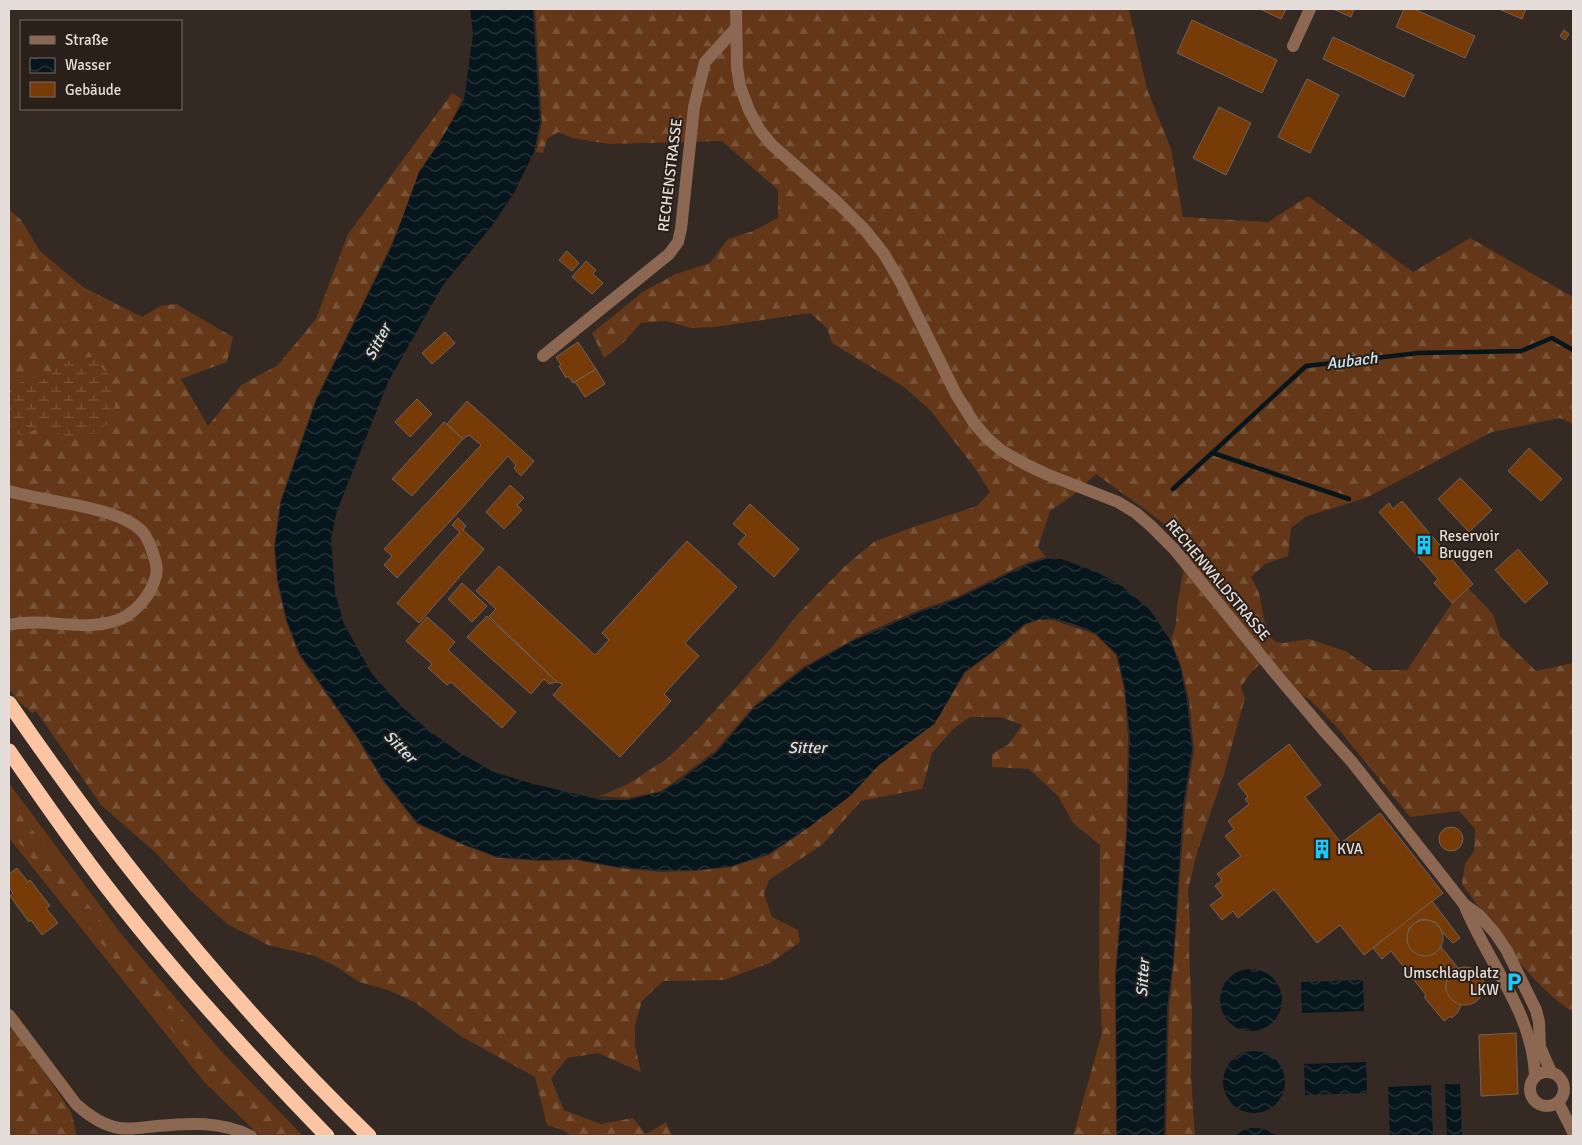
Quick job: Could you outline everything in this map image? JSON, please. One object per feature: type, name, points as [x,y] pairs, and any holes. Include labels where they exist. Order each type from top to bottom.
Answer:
[{"type":"highway","points":[[11,706],[85,810],[195,951],[267,1032],[369,1136]]},
{"type":"highway","points":[[9,751],[104,883],[171,966],[237,1042],[328,1136]]},
{"type":"street","points":[[736,9],[736,28]]},
{"type":"street","points":[[1293,46],[1310,9]]},
{"type":"street","name":"RECHENSTRASSE","points":[[543,356],[669,254],[678,242],[694,107],[704,62],[736,28]]},
{"type":"street","name":"RECHENWALDSTRASSE","points":[[736,28],[737,67],[740,86],[759,129],[772,145],[836,201],[865,230],[884,254],[901,283],[956,394],[974,423],[1002,451],[1025,464],[1046,474],[1099,493],[1136,513],[1174,549],[1292,694],[1352,762],[1464,904],[1472,923],[1508,985],[1525,1025],[1533,1051],[1535,1075]]},
{"type":"street","points":[[9,491],[96,509],[132,524],[145,535],[157,566],[157,576],[142,603],[118,620],[103,625],[26,622],[9,625]]},
{"type":"street","name":"RECHENWALDSTRASSE","points":[[1464,904],[1479,915],[1495,932],[1507,951],[1536,1010],[1539,1022],[1540,1047],[1551,1072]]},
{"type":"street","points":[[9,1015],[53,1076],[76,1104],[105,1124],[120,1128],[197,1123],[227,1127],[251,1136]]},
{"type":"street","points":[[1540,1072],[1551,1072],[1556,1074],[1563,1082],[1563,1094],[1558,1102],[1550,1106],[1544,1106],[1534,1100],[1529,1090],[1530,1084],[1535,1075],[1540,1072]]},
{"type":"street","points":[[1558,1102],[1573,1132]]},
{"type":"green space","points":[[535,9],[1129,9],[1147,89],[1171,149],[1183,217],[1268,222],[1308,196],[1413,272],[1470,238],[1573,297],[1573,424],[1560,418],[1492,432],[1366,498],[1307,516],[1291,528],[1288,556],[1265,564],[1251,577],[1259,593],[1264,619],[1271,638],[1276,642],[1284,643],[1309,639],[1345,651],[1373,670],[1407,670],[1452,603],[1468,588],[1493,614],[1500,636],[1536,671],[1573,663],[1573,1012],[1541,987],[1527,971],[1462,884],[1465,864],[1474,851],[1475,829],[1459,811],[1410,817],[1336,726],[1310,700],[1297,692],[1262,662],[1249,675],[1241,687],[1245,698],[1224,774],[1198,849],[1188,890],[1192,1012],[1191,1076],[1195,1136],[1166,1136],[1169,1008],[1185,806],[1194,750],[1189,700],[1181,666],[1171,640],[1176,624],[1177,606],[1188,545],[1177,533],[1096,474],[1072,496],[1050,511],[1038,547],[1046,557],[1026,563],[957,597],[919,610],[863,634],[803,667],[754,706],[716,750],[661,791],[628,798],[600,796],[628,784],[668,758],[700,727],[767,653],[797,615],[845,566],[874,542],[977,506],[990,492],[974,467],[931,411],[904,387],[832,343],[827,328],[810,313],[715,327],[691,328],[666,321],[641,323],[623,343],[604,358],[592,333],[644,291],[676,274],[710,263],[728,239],[753,231],[778,218],[778,190],[722,141],[609,144],[572,138],[559,132],[547,139],[543,153],[536,152],[542,122]]},
{"type":"green space","points":[[452,93],[462,99],[442,143],[415,189],[391,245],[315,401],[280,502],[274,547],[277,582],[286,621],[299,655],[357,738],[382,780],[417,824],[498,858],[539,861],[576,860],[618,868],[660,872],[731,867],[769,855],[850,796],[879,765],[934,724],[965,673],[1025,625],[1039,620],[1053,620],[1095,634],[1116,655],[1124,688],[1128,737],[1126,833],[1115,976],[1116,1136],[1073,1136],[1102,1033],[1099,978],[1100,845],[1073,823],[1058,796],[1029,769],[992,767],[992,754],[1009,744],[1022,725],[1001,717],[970,717],[953,729],[932,753],[922,789],[861,801],[823,844],[769,880],[764,894],[772,917],[798,930],[800,942],[770,963],[724,980],[663,981],[642,1001],[635,1025],[635,1046],[641,1072],[598,1053],[567,1058],[551,1079],[564,1110],[601,1124],[633,1118],[646,1134],[666,1122],[672,1136],[571,1136],[565,1131],[547,1125],[535,1077],[462,1037],[416,1003],[388,990],[359,982],[337,967],[315,956],[268,945],[227,924],[191,891],[156,853],[101,805],[36,711],[32,713],[17,700],[9,689],[9,209],[21,220],[40,251],[83,287],[142,317],[160,306],[176,304],[233,337],[227,362],[181,379],[208,426],[241,385],[278,365],[316,319],[348,234]]},
{"type":"green space","points":[[94,357],[110,378],[115,406],[108,424],[91,433],[69,438],[54,431],[38,428],[24,435],[9,434],[9,389],[30,377],[48,380],[53,366],[77,358]]},
{"type":"green space","points":[[9,783],[122,935],[220,1050],[303,1136],[260,1136],[205,1083],[9,838]]},
{"type":"green space","points":[[9,799],[114,939],[222,1066],[295,1136],[273,1136],[207,1073],[9,830]]},
{"type":"green space","points":[[9,1025],[35,1058],[71,1112],[77,1136],[9,1136]]},
{"type":"water","name":"Sitter","points":[[470,9],[533,9],[540,122],[534,152],[514,193],[491,227],[443,285],[388,382],[337,511],[331,538],[335,593],[344,624],[372,674],[403,708],[428,730],[460,753],[496,773],[601,800],[628,800],[661,792],[678,782],[717,752],[755,707],[805,668],[853,641],[920,612],[957,599],[1027,565],[1046,559],[1061,559],[1097,572],[1123,587],[1150,610],[1170,640],[1180,666],[1187,701],[1192,749],[1183,806],[1173,961],[1167,1008],[1164,1136],[1117,1136],[1116,976],[1127,833],[1130,737],[1125,688],[1117,654],[1095,633],[1053,618],[1039,619],[1024,624],[996,649],[964,672],[934,724],[879,765],[850,796],[812,825],[768,854],[731,866],[695,870],[619,867],[576,859],[539,860],[498,857],[461,843],[418,823],[383,779],[358,737],[300,654],[287,621],[278,582],[275,547],[281,502],[316,401],[392,246],[419,172],[439,143],[464,100],[473,34]]},
{"type":"water","points":[[1245,969],[1257,969],[1273,978],[1280,988],[1282,1000],[1280,1012],[1273,1022],[1257,1031],[1245,1031],[1234,1026],[1225,1017],[1220,1006],[1220,994],[1225,983],[1234,974]]},
{"type":"water","points":[[1363,980],[1364,1011],[1302,1013],[1301,982]]},
{"type":"water","points":[[1248,1051],[1260,1051],[1276,1060],[1283,1070],[1285,1082],[1283,1094],[1276,1104],[1260,1113],[1248,1113],[1237,1108],[1228,1099],[1223,1088],[1223,1076],[1228,1065],[1237,1056]]},
{"type":"water","points":[[1366,1062],[1367,1093],[1305,1095],[1304,1064]]},
{"type":"water","points":[[1445,1084],[1460,1084],[1462,1136],[1447,1136]]},
{"type":"water","points":[[1431,1085],[1433,1136],[1390,1136],[1388,1087]]},
{"type":"water","points":[[1250,1128],[1265,1129],[1278,1136],[1235,1136],[1239,1132]]},
{"type":"building","points":[[1260,9],[1286,9],[1281,19]]},
{"type":"building","points":[[1333,9],[1354,9],[1351,17]]},
{"type":"building","points":[[1404,9],[1414,9],[1475,36],[1465,58],[1396,27]]},
{"type":"building","points":[[1499,9],[1526,9],[1522,19]]},
{"type":"building","points":[[1192,20],[1277,60],[1262,93],[1177,53]]},
{"type":"building","points":[[1564,30],[1569,34],[1565,40],[1560,36]]},
{"type":"building","points":[[1333,37],[1414,75],[1404,97],[1323,59]]},
{"type":"building","points":[[1307,79],[1339,95],[1310,153],[1278,137]]},
{"type":"building","points":[[1219,107],[1251,123],[1226,175],[1193,158]]},
{"type":"building","points":[[567,251],[579,263],[572,271],[559,260]]},
{"type":"building","points":[[586,261],[596,270],[593,274],[603,283],[592,294],[572,277]]},
{"type":"building","points":[[445,332],[455,343],[432,364],[422,353]]},
{"type":"building","points":[[578,342],[596,369],[573,383],[568,376],[566,378],[556,357]]},
{"type":"building","points":[[596,369],[605,384],[585,397],[575,382]]},
{"type":"building","points":[[417,399],[432,414],[410,437],[395,422]]},
{"type":"building","points":[[467,401],[534,461],[521,476],[514,468],[516,465],[508,456],[397,578],[384,565],[392,556],[384,549],[481,445],[469,435],[463,439],[447,424]]},
{"type":"building","points":[[444,422],[463,439],[412,496],[392,479]]},
{"type":"building","points":[[1529,448],[1562,479],[1541,501],[1508,471]]},
{"type":"building","points":[[1460,478],[1492,510],[1469,532],[1438,499]]},
{"type":"building","points":[[510,485],[524,498],[517,505],[522,510],[504,529],[486,512]]},
{"type":"building","name":"Reservoir Bruggen","points":[[1402,501],[1473,584],[1452,603],[1434,583],[1438,579],[1379,512],[1389,503],[1393,509]]},
{"type":"building","points":[[750,504],[799,549],[774,577],[738,544],[746,535],[733,524]]},
{"type":"building","points":[[458,518],[466,526],[463,530],[484,549],[419,623],[397,603],[460,532],[452,525]]},
{"type":"building","points":[[687,541],[737,587],[685,643],[699,656],[664,694],[671,701],[620,757],[553,695],[563,684],[557,682],[489,616],[496,609],[476,591],[499,566],[595,655],[609,640],[602,633]]},
{"type":"building","points":[[1518,549],[1548,583],[1525,603],[1495,570]]},
{"type":"building","points":[[462,583],[487,606],[472,622],[448,599]]},
{"type":"building","points":[[487,616],[557,682],[549,684],[544,679],[531,694],[467,637]]},
{"type":"building","points":[[427,617],[455,642],[448,650],[516,712],[502,728],[451,682],[447,685],[428,668],[432,664],[406,641]]},
{"type":"building","name":"KVA","points":[[1289,744],[1321,785],[1305,797],[1341,843],[1380,813],[1443,893],[1364,955],[1340,925],[1317,943],[1274,889],[1238,918],[1233,911],[1222,920],[1210,905],[1223,896],[1215,886],[1222,880],[1217,874],[1241,856],[1225,836],[1234,829],[1228,821],[1249,804],[1245,799],[1248,797],[1238,784]]},
{"type":"building","points":[[1451,827],[1460,830],[1463,839],[1460,848],[1451,851],[1442,848],[1439,839],[1442,830]]},
{"type":"building","points":[[17,868],[28,882],[30,880],[50,906],[46,908],[58,923],[42,935],[31,920],[29,922],[10,896],[13,893],[9,887],[9,874]]},
{"type":"building","points":[[1432,901],[1460,938],[1453,943],[1443,933],[1437,923],[1425,919],[1419,920],[1409,928],[1407,941],[1412,951],[1423,956],[1434,954],[1441,947],[1458,968],[1448,976],[1445,988],[1451,999],[1461,1005],[1458,1012],[1452,1018],[1451,1016],[1444,1021],[1391,951],[1382,959],[1373,948]]},
{"type":"building","points":[[1425,920],[1432,921],[1438,925],[1442,931],[1442,945],[1438,951],[1432,955],[1425,956],[1418,955],[1412,951],[1408,945],[1407,938],[1408,931],[1412,925],[1418,921]]},
{"type":"building","points":[[1465,967],[1479,972],[1484,986],[1479,1000],[1465,1005],[1451,1000],[1446,986],[1451,972]]},
{"type":"building","points":[[1516,1033],[1518,1094],[1481,1096],[1479,1035]]},
{"type":"waterway","name":"Aubach","points":[[1173,489],[1306,366],[1418,353],[1521,351],[1552,338],[1573,350]]},
{"type":"waterway","points":[[1213,453],[1349,499]]},
{"type":"place","name":"Reservoir Bruggen","points":[[1424,545]]},
{"type":"place","name":"KVA","points":[[1322,849]]},
{"type":"place","name":"Umschlagplatz LKW","points":[[1514,982]]}]
